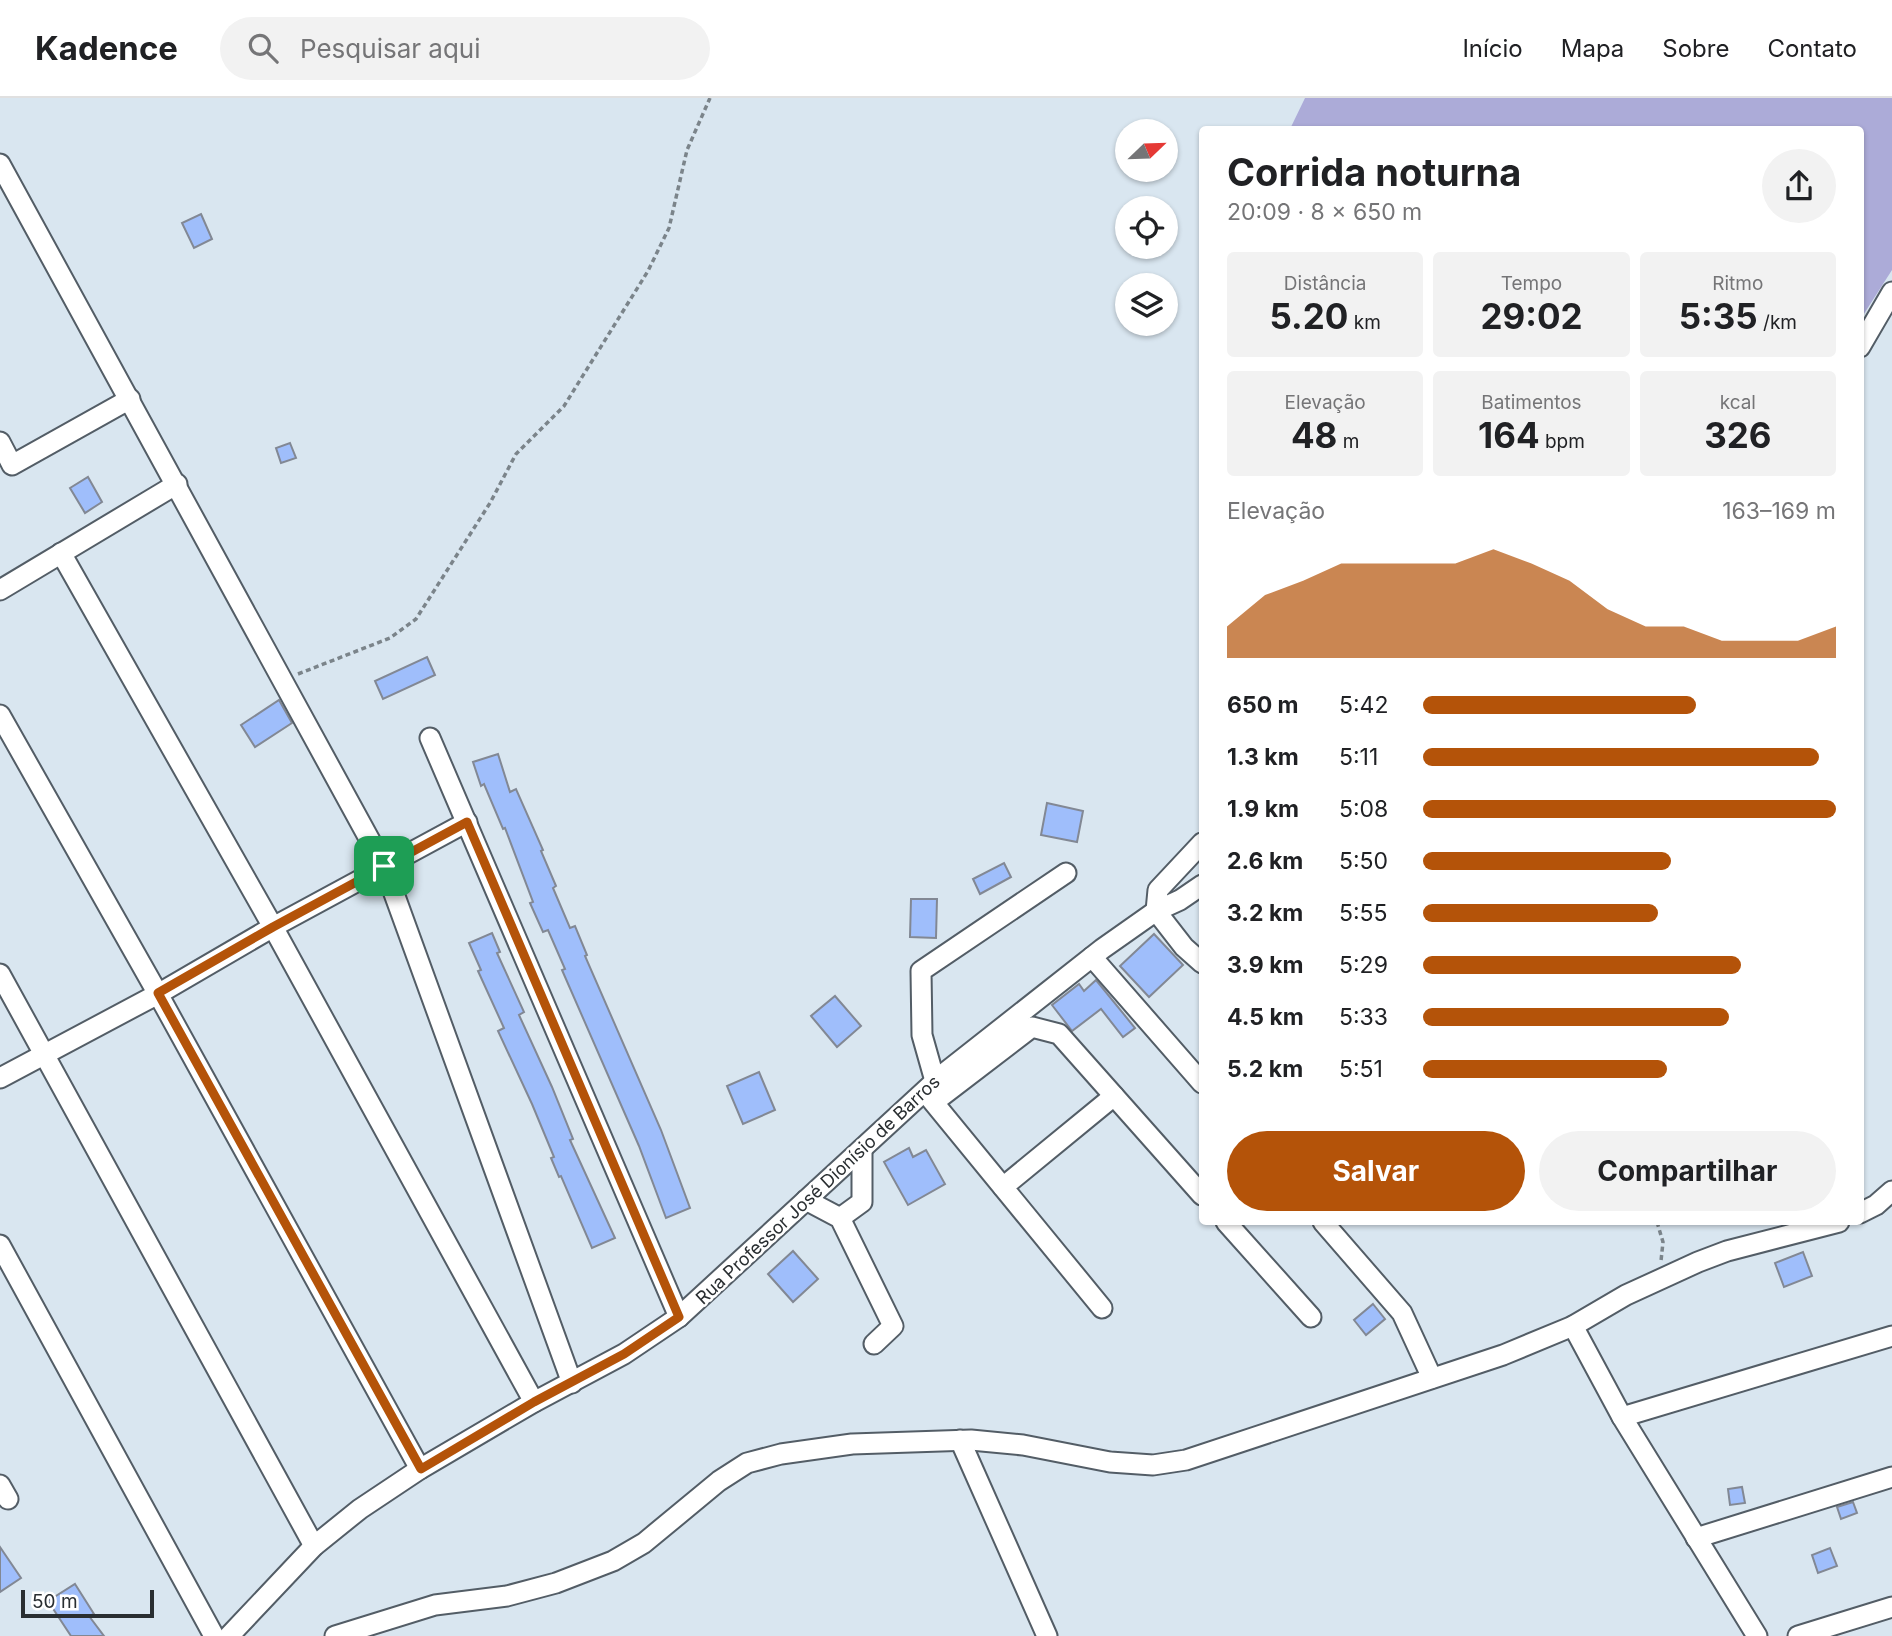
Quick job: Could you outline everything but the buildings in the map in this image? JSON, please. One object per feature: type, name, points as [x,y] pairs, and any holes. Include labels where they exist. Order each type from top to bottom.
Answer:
[{"type":"street","points":[[0,164],[384,866],[572,1383]]},
{"type":"street","points":[[1864,340],[1892,292]]},
{"type":"street","points":[[0,442],[6,469],[130,399]]},
{"type":"street","points":[[0,590],[177,484]]},
{"type":"street","points":[[61,553],[273,927],[534,1402]]},
{"type":"street","points":[[0,715],[158,993],[421,1469]]},
{"type":"street","points":[[430,738],[679,1317]]},
{"type":"street","points":[[0,1078],[467,822]]},
{"type":"street","points":[[1199,846],[1158,890],[1156,911],[1184,947],[1199,960]]},
{"type":"street","points":[[1066,873],[921,971],[922,1035],[931,1092],[1003,1187],[1102,1308]]},
{"type":"street","name":"Rua Professor José Dionísio de Barros","points":[[229,1636],[314,1546],[360,1509],[421,1469],[534,1402],[624,1354],[679,1317],[862,1149],[1092,957],[1156,911],[1199,887]]},
{"type":"street","points":[[1092,957],[1199,1080]]},
{"type":"street","points":[[0,974],[314,1546]]},
{"type":"street","points":[[931,1092],[1032,1027],[1059,1034],[1199,1192]]},
{"type":"street","points":[[1003,1187],[1114,1096]]},
{"type":"street","points":[[840,1218],[862,1202],[862,1149]]},
{"type":"street","points":[[1876,1206],[1892,1191]]},
{"type":"street","points":[[806,1200],[840,1218],[893,1326],[874,1344]]},
{"type":"street","points":[[1229,1225],[1311,1317]]},
{"type":"street","points":[[1326,1225],[1402,1313],[1432,1378]]},
{"type":"street","points":[[335,1636],[435,1605],[507,1596],[556,1583],[613,1561],[644,1543],[719,1481],[747,1463],[781,1454],[852,1444],[960,1440],[1023,1445],[1110,1462],[1153,1465],[1186,1460],[1503,1355],[1573,1326],[1626,1295],[1727,1251],[1827,1225]]},
{"type":"street","points":[[0,1245],[214,1636]]},
{"type":"street","points":[[1573,1326],[1622,1417],[1756,1636]]},
{"type":"street","points":[[1622,1417],[1892,1336]]},
{"type":"street","points":[[960,1440],[1047,1636]]},
{"type":"street","points":[[1696,1538],[1892,1477]]},
{"type":"street","points":[[1798,1636],[1892,1607]]},
{"type":"path","points":[[283,680],[390,638],[416,619],[490,503],[516,454],[564,406],[648,271],[669,228],[687,150],[710,98]]},
{"type":"path","points":[[1658,1225],[1663,1242],[1658,1280]]},
{"type":"shaded area","points":[[1305,98],[1892,98],[1892,270],[1864,314],[1864,126],[1291,126]]},
{"type":"route","points":[[467,822],[679,1317],[624,1354],[534,1402],[421,1469],[158,993],[384,866],[467,822]]}]
